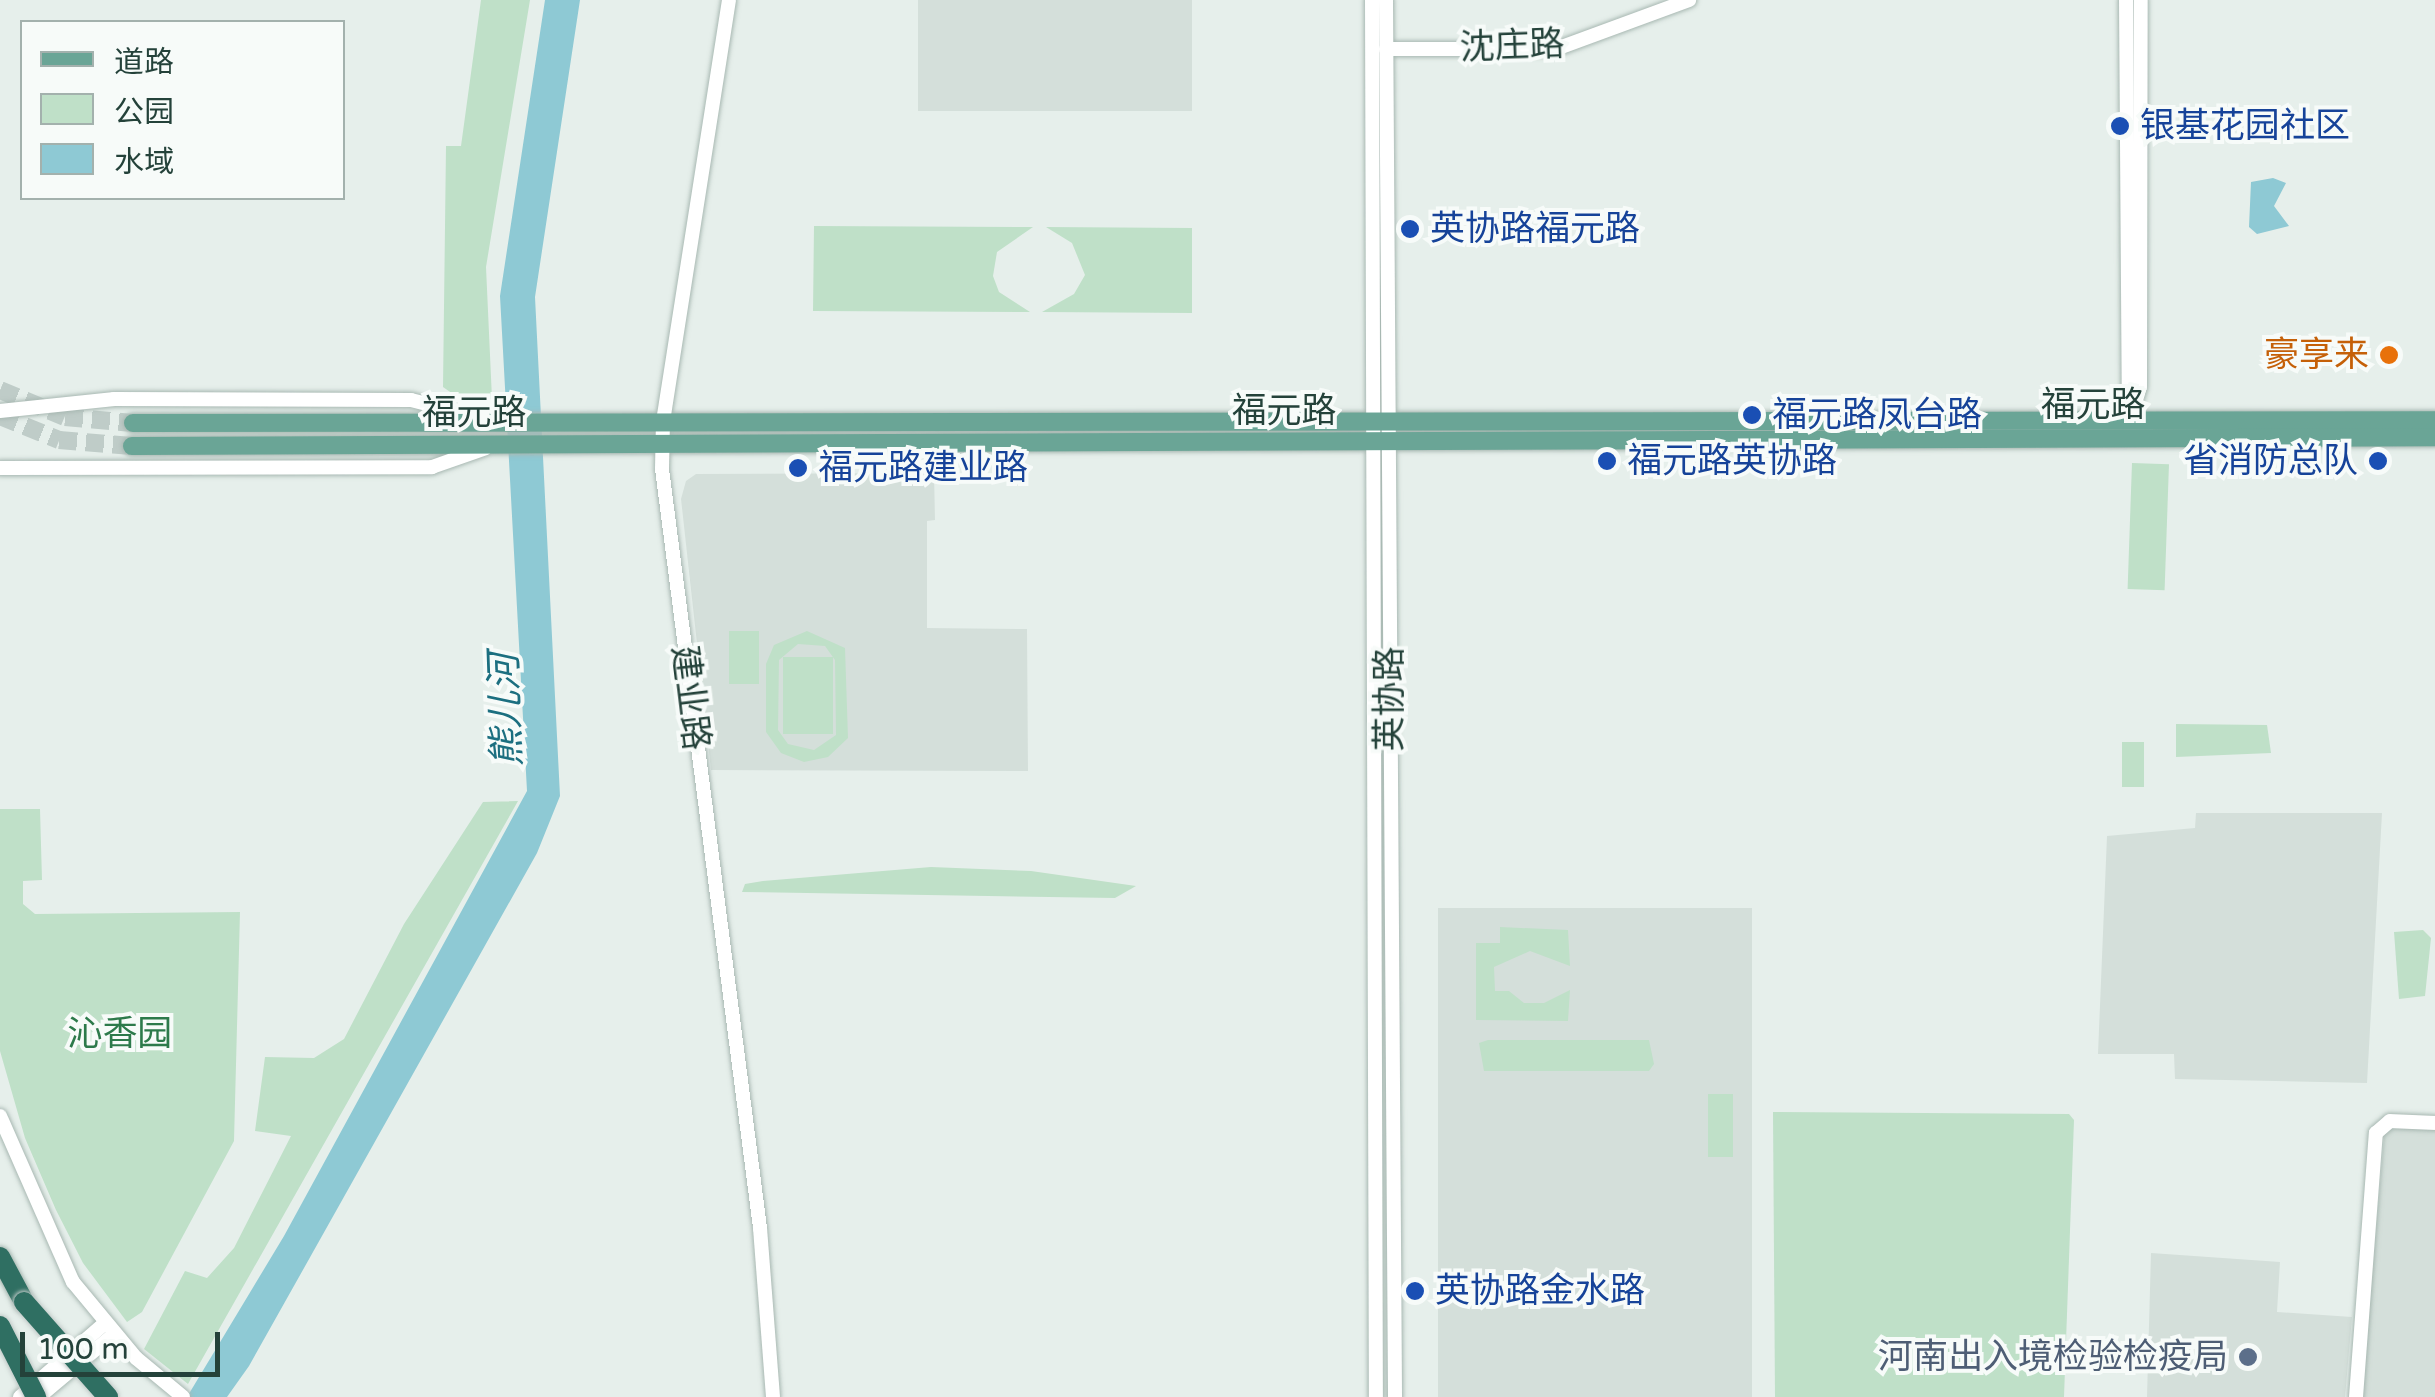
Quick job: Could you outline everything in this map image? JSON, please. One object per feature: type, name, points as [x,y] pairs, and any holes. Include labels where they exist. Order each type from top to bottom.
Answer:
[{"type":"highway","points":[[0,1257],[24,1302],[108,1397]]},
{"type":"highway","points":[[0,1326],[38,1397]]},
{"type":"main road","name":"福元路","points":[[132,422],[2435,420]]},
{"type":"main road","name":"福元路","points":[[132,446],[2435,437]]},
{"type":"street","name":"建业路","points":[[729,0],[661,445],[760,1228],[773,1397]]},
{"type":"street","name":"英协路","points":[[1372,0],[1381,420]]},
{"type":"street","name":"英协路","points":[[1376,1397],[1386,0]]},
{"type":"street","name":"沈庄路","points":[[1386,50],[1556,48],[1689,0]]},
{"type":"street","points":[[2126,0],[2130,421]]},
{"type":"street","points":[[2130,421],[2140,387],[2141,0]]},
{"type":"street","points":[[0,411],[114,399],[411,400],[500,422]]},
{"type":"street","name":"英协路","points":[[1381,443],[1394,1397]]},
{"type":"street","points":[[0,468],[432,468],[498,445]]},
{"type":"street","points":[[0,1116],[62,1264],[110,1329],[183,1397]]},
{"type":"street","points":[[2356,1397],[2376,1132],[2390,1121],[2435,1123]]},
{"type":"street","points":[[20,1397],[110,1329]]},
{"type":"street","points":[[38,1397],[110,1329]]},
{"type":"shaded area","points":[[918,0],[1192,0],[1192,111],[918,111]]},
{"type":"shaded area","points":[[934,473],[935,520],[927,521],[927,628],[1027,629],[1028,771],[711,770],[681,499],[686,481],[696,474]]},
{"type":"shaded area","points":[[2196,813],[2382,813],[2367,1083],[2175,1079],[2174,1054],[2098,1054],[2107,836],[2195,828]]},
{"type":"shaded area","points":[[1438,908],[1752,908],[1752,1397],[1438,1397]]},
{"type":"shaded area","points":[[2385,1128],[2435,1128],[2435,1397],[2361,1397]]},
{"type":"shaded area","name":"河南出入境检验检疫局","points":[[2151,1253],[2280,1262],[2277,1312],[2352,1317],[2345,1397],[2147,1397]]},
{"type":"green space","points":[[481,0],[530,0],[486,267],[492,399],[463,401],[443,387],[446,146],[461,146]]},
{"type":"green space","points":[[814,226],[1033,227],[997,252],[993,276],[999,292],[1030,312],[813,311]]},
{"type":"green space","points":[[1046,227],[1192,228],[1192,313],[1042,312],[1074,294],[1085,275],[1072,243]]},
{"type":"green space","points":[[2132,463],[2169,464],[2165,590],[2128,589]]},
{"type":"green space","points":[[729,631],[759,631],[759,684],[729,684]]},
{"type":"green space","points":[[807,631],[845,648],[848,738],[828,757],[804,762],[781,753],[766,732],[766,664],[774,645]],"holes":[[[798,644],[825,646],[835,660],[836,735],[814,750],[788,744],[778,730],[779,660]]]},
{"type":"green space","points":[[783,657],[833,657],[833,734],[783,734]]},
{"type":"green space","points":[[2176,724],[2267,725],[2271,753],[2176,757]]},
{"type":"green space","points":[[2122,742],[2144,742],[2144,787],[2122,787]]},
{"type":"green space","points":[[518,801],[188,1384],[144,1349],[185,1271],[207,1278],[234,1248],[291,1136],[255,1131],[265,1057],[314,1058],[344,1039],[404,924],[483,802]]},
{"type":"green space","name":"沁香园","points":[[0,809],[40,809],[42,880],[23,881],[23,904],[35,914],[240,912],[234,1141],[142,1312],[127,1322],[83,1263],[56,1210],[25,1138],[0,1051]]},
{"type":"green space","points":[[931,867],[1031,871],[1136,886],[1115,898],[742,892],[745,884],[763,881]]},
{"type":"green space","points":[[1500,927],[1568,930],[1570,966],[1530,951],[1494,967],[1495,991],[1509,991],[1524,1003],[1544,1003],[1570,990],[1568,1021],[1476,1020],[1476,943],[1500,943]]},
{"type":"green space","points":[[2423,930],[2431,938],[2425,996],[2399,999],[2394,932]]},
{"type":"green space","points":[[1649,1040],[1654,1064],[1649,1071],[1484,1071],[1479,1043]]},
{"type":"green space","points":[[1708,1094],[1733,1094],[1733,1157],[1708,1157]]},
{"type":"green space","points":[[1773,1112],[2069,1114],[2074,1120],[2064,1397],[1775,1397]]},
{"type":"water","points":[[545,0],[580,0],[535,297],[560,796],[537,853],[249,1366],[227,1397],[187,1397],[284,1236],[527,791],[500,296]]},
{"type":"water","points":[[2273,178],[2286,183],[2274,206],[2289,226],[2257,234],[2249,227],[2251,182]]},
{"type":"tunnel","points":[[0,390],[65,417],[133,423]]},
{"type":"tunnel","points":[[0,416],[59,440],[132,446]]},
{"type":"place","name":"银基花园社区","points":[[2120,126]]},
{"type":"place","name":"英协路福元路","points":[[1410,229]]},
{"type":"place","name":"豪享来","points":[[2389,355]]},
{"type":"place","name":"福元路凤台路","points":[[1752,415]]},
{"type":"place","name":"福元路英协路","points":[[1607,461]]},
{"type":"place","name":"省消防总队","points":[[2378,461]]},
{"type":"place","name":"福元路建业路","points":[[798,468]]},
{"type":"place","name":"英协路金水路","points":[[1415,1291]]},
{"type":"place","name":"河南出入境检验检疫局","points":[[2248,1357]]},
{"type":"water label","name":"熊儿河","points":[[507,710]]}]
